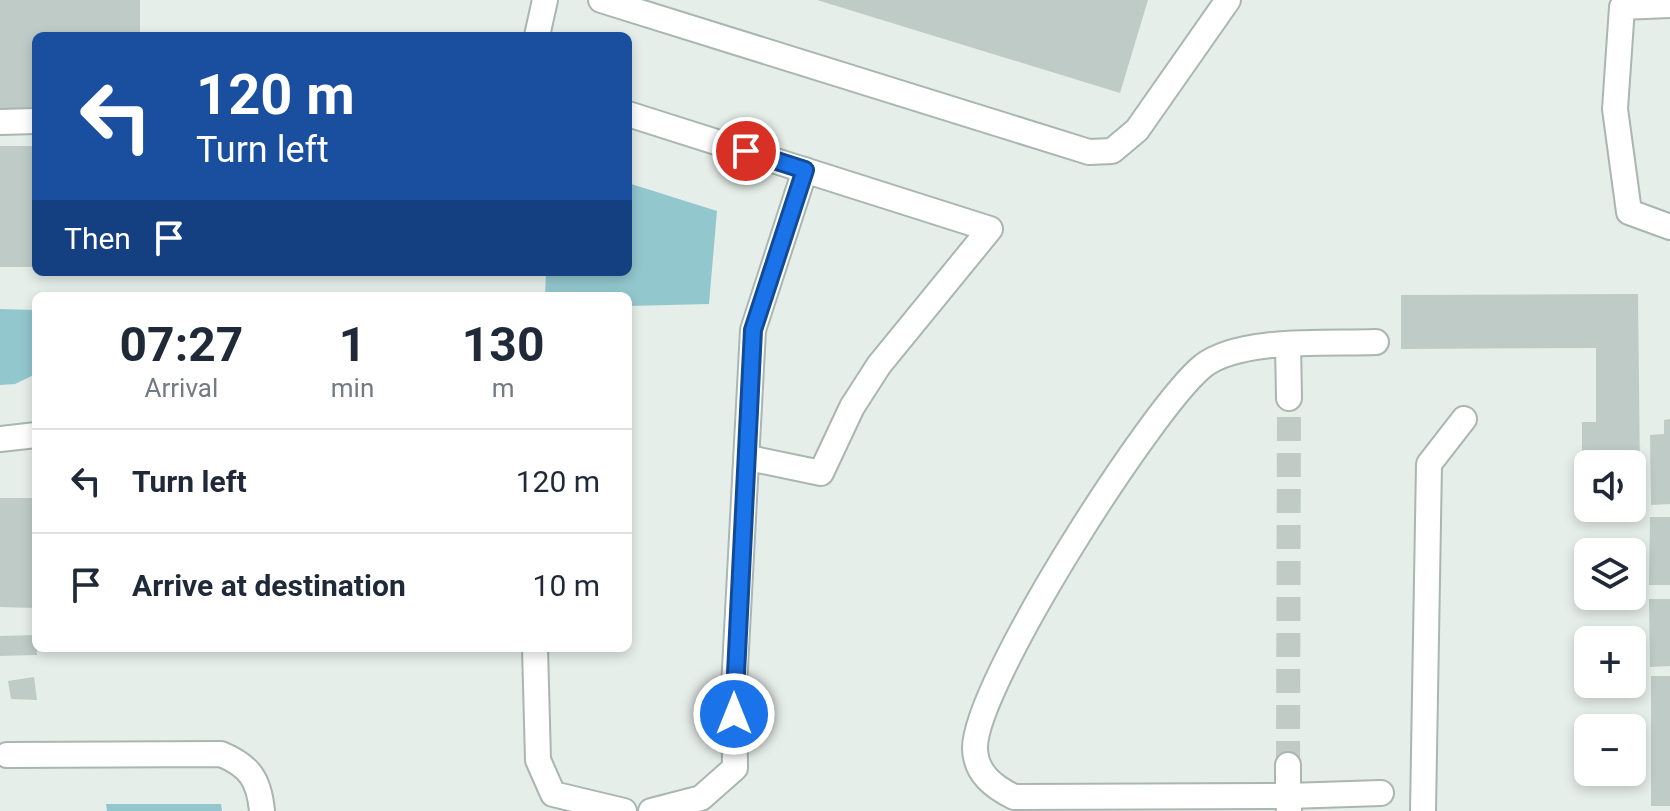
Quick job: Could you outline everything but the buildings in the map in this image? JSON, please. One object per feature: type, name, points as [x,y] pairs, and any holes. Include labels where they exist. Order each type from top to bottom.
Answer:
[{"type":"street","points":[[538,32],[545,0]]},
{"type":"street","points":[[601,0],[1089,152],[1112,151],[1137,130],[1228,0]]},
{"type":"street","points":[[1670,5],[1622,7],[1615,109],[1629,212],[1670,227]]},
{"type":"street","points":[[632,115],[990,229],[879,365],[852,407],[821,473],[749,458]]},
{"type":"street","points":[[0,122],[32,121]]},
{"type":"street","points":[[651,811],[701,798],[735,768],[734,687],[749,458],[753,330],[805,170]]},
{"type":"street","points":[[1376,342],[1240,350],[1204,365],[1156,419],[1086,521],[1029,619],[983,715],[975,747],[979,768],[994,788],[1014,797],[1289,804],[1381,793]]},
{"type":"street","points":[[1288,345],[1289,398]]},
{"type":"street","points":[[1423,811],[1429,464],[1464,419]]},
{"type":"street","points":[[0,439],[32,435]]},
{"type":"street","points":[[535,652],[538,760],[553,794],[624,811]]},
{"type":"street","points":[[7,755],[221,754],[243,763],[258,782],[262,811]]},
{"type":"street","points":[[1288,765],[1289,804]]},
{"type":"water","points":[[632,184],[717,211],[709,304],[632,306],[632,292],[545,292],[546,276],[632,276]]},
{"type":"water","points":[[0,309],[32,310],[32,376],[15,384],[0,385]]},
{"type":"water","points":[[106,804],[221,804],[222,811],[107,811]]},
{"type":"tunnel","points":[[1288,765],[1289,398]]},
{"type":"route","points":[[734,714],[753,330],[805,170],[746,151]]}]
